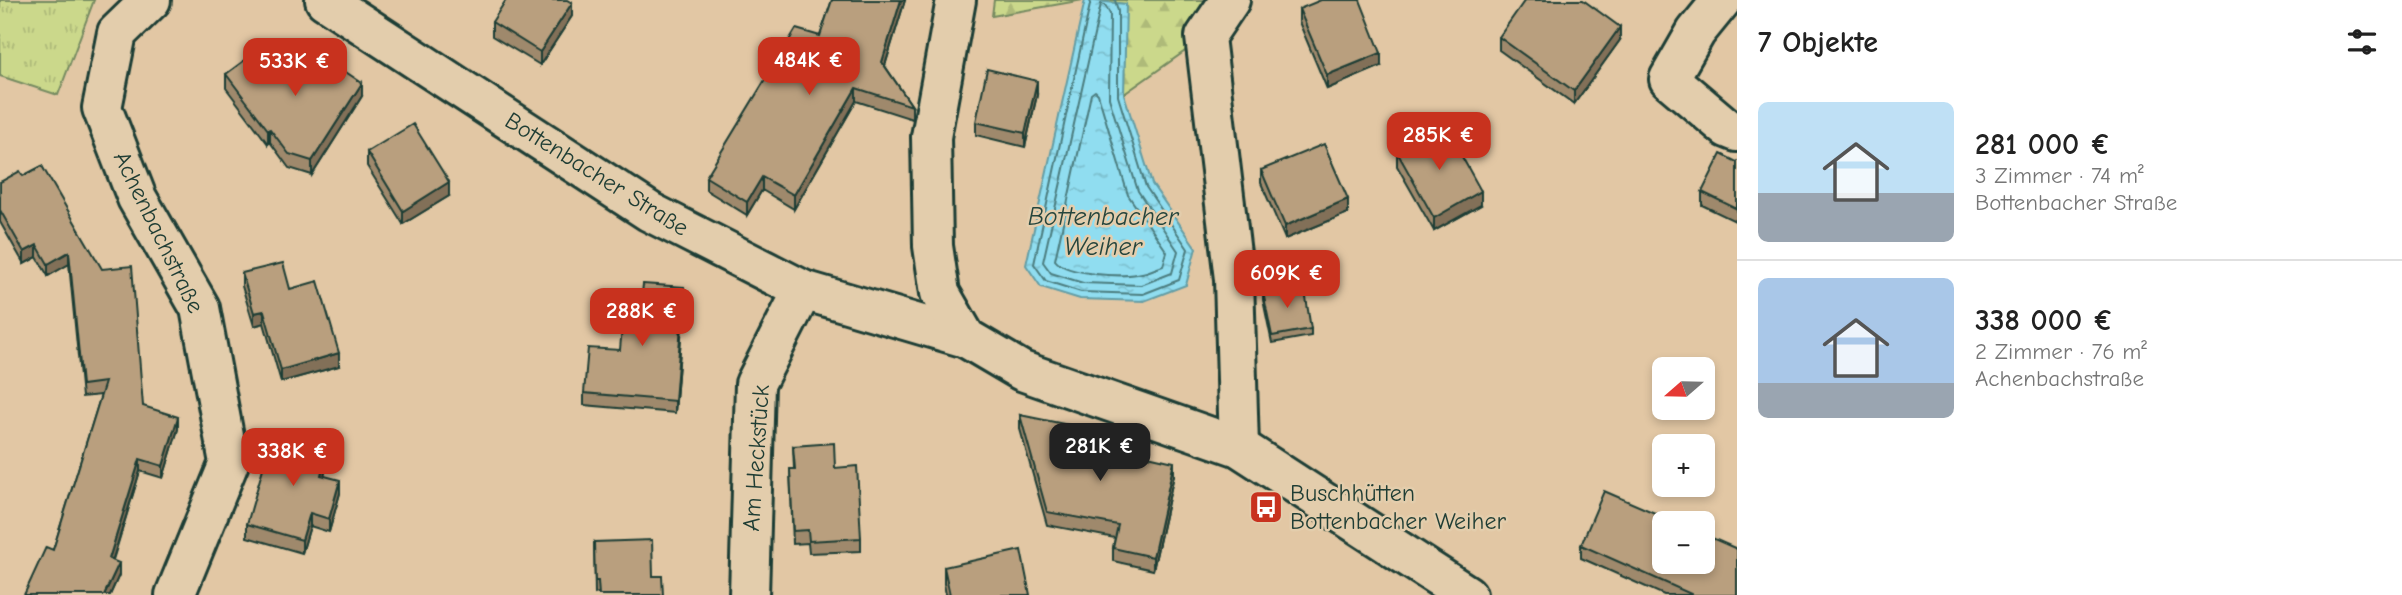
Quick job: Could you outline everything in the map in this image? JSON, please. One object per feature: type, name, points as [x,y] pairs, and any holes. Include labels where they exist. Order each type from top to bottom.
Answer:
[{"type":"street","name":"Achenbachstraße","points":[[151,0],[117,33],[102,108],[137,198],[200,308],[229,463],[175,595]]},
{"type":"street","name":"Bottenbacher Straße","points":[[326,0],[650,212],[803,290],[966,338],[1022,371],[1238,447],[1466,595]]},
{"type":"street","name":"Bottenbacher Straße","points":[[956,0],[930,137],[933,246],[940,293],[966,338]]},
{"type":"street","points":[[1230,0],[1205,37],[1234,279],[1238,447]]},
{"type":"street","points":[[1722,0],[1696,32],[1669,79],[1727,128],[1737,132]]},
{"type":"street","name":"Am Heckstück","points":[[749,595],[755,384],[803,290]]},
{"type":"green space","points":[[0,0],[94,0],[58,95],[0,76]]},
{"type":"green space","points":[[994,0],[1083,0],[992,16]]},
{"type":"green space","points":[[1089,0],[1220,0],[1205,37],[1124,94],[1125,4]]},
{"type":"water","name":"Bottenbacher Weiher","points":[[1085,0],[1126,4],[1124,94],[1152,184],[1196,248],[1186,285],[1144,301],[1080,299],[1041,287],[1026,265]]},
{"type":"building","points":[[506,0],[567,0],[572,3],[540,52],[492,22]]},
{"type":"building","points":[[832,0],[901,0],[882,62],[912,106],[856,88],[794,195],[762,177],[747,202],[706,177],[796,29],[820,36]]},
{"type":"building","points":[[1321,0],[1360,0],[1381,53],[1327,75],[1299,9]]},
{"type":"building","points":[[1525,0],[1583,0],[1620,27],[1574,91],[1499,37]]},
{"type":"building","points":[[272,40],[299,75],[322,56],[362,83],[312,161],[289,154],[226,74]]},
{"type":"building","points":[[987,69],[1037,81],[1025,133],[976,122]]},
{"type":"building","points":[[413,124],[449,182],[403,211],[367,152]]},
{"type":"building","points":[[1445,126],[1481,191],[1434,218],[1397,152]]},
{"type":"building","points":[[1324,144],[1348,199],[1285,226],[1261,170]]},
{"type":"building","points":[[1721,154],[1737,162],[1737,209],[1702,192]]},
{"type":"building","points":[[42,166],[102,269],[132,266],[143,406],[178,417],[163,466],[140,459],[109,559],[119,563],[104,595],[24,595],[46,547],[53,550],[105,382],[82,385],[69,252],[48,264],[37,245],[24,252],[0,210],[0,182],[20,171],[23,176]]},
{"type":"building","points":[[283,263],[290,289],[318,281],[339,353],[281,370],[264,311],[254,313],[242,273]]},
{"type":"building","points":[[643,284],[684,287],[675,401],[584,393],[588,348],[620,350],[625,292],[642,294]]},
{"type":"building","points":[[1304,285],[1311,329],[1272,336],[1263,292]]},
{"type":"building","points":[[1020,415],[1089,429],[1087,442],[1174,462],[1153,557],[1113,548],[1118,525],[1047,512]]},
{"type":"building","points":[[283,431],[329,445],[321,475],[340,480],[329,519],[310,513],[302,540],[247,524],[266,458],[274,460]]},
{"type":"building","points":[[834,443],[835,468],[857,466],[861,538],[809,541],[808,530],[793,531],[790,469],[795,469],[793,446]]},
{"type":"building","points":[[1604,491],[1652,512],[1652,574],[1715,574],[1715,539],[1737,549],[1737,595],[1693,595],[1581,545]]},
{"type":"building","points":[[652,540],[653,576],[662,576],[663,595],[599,595],[598,581],[595,581],[594,542]]},
{"type":"building","points":[[1021,550],[1030,595],[950,595],[944,567]]},
{"type":"place","name":"Buschhütten Bottenbacher Weiher","points":[[1266,507]]}]
